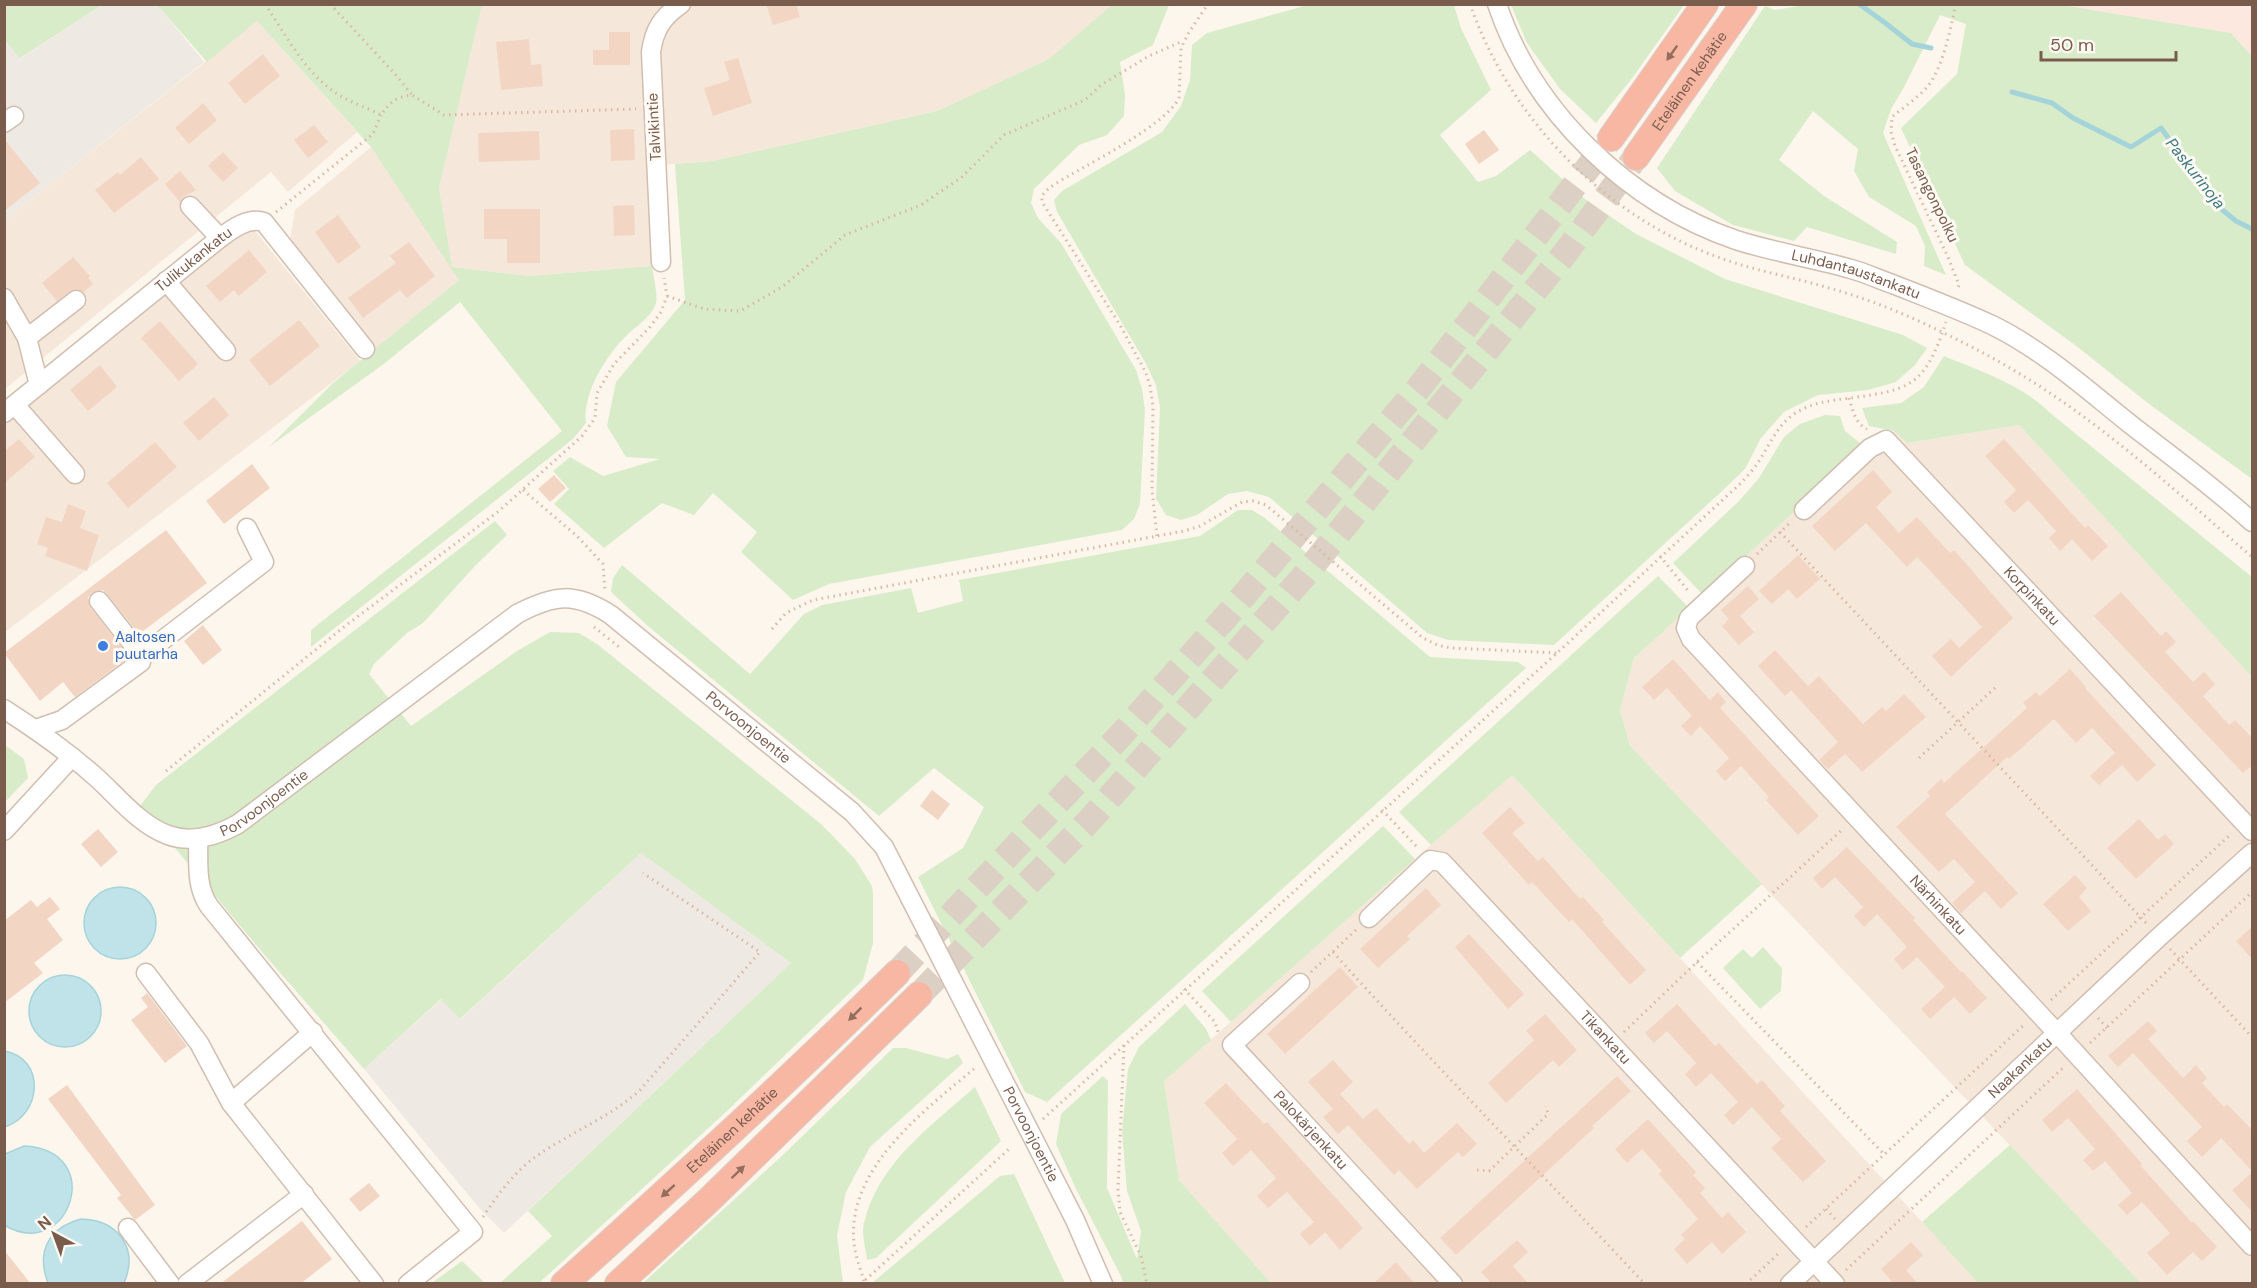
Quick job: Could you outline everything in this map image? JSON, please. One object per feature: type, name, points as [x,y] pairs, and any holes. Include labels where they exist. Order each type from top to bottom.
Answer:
[{"type":"highway","name":"Eteläinen kehätie","points":[[1611,138],[1705,4]]},
{"type":"highway","name":"Eteläinen kehätie","points":[[1636,157],[1744,4]]},
{"type":"highway","name":"Eteläinen kehätie","points":[[564,1284],[692,1170],[897,973]]},
{"type":"highway","points":[[618,1284],[709,1200],[919,995]]},
{"type":"street","name":"Talvikintie","points":[[661,262],[651,52],[653,36],[661,21],[681,4]]},
{"type":"street","name":"Luhdantaustankatu","points":[[1497,4],[1519,57],[1542,94],[1572,130],[1608,165],[1648,196],[1688,220],[1736,240],[1852,269],[1952,306],[1995,327],[2050,361],[2253,522]]},
{"type":"street","points":[[190,206],[220,238]]},
{"type":"street","name":"Tulikukankatu","points":[[10,409],[220,238],[236,227],[257,219],[264,222]]},
{"type":"street","points":[[264,222],[365,349]]},
{"type":"street","points":[[166,281],[226,351]]},
{"type":"street","points":[[4,298],[27,338],[39,385]]},
{"type":"street","points":[[27,338],[76,300]]},
{"type":"street","points":[[10,409],[75,474]]},
{"type":"street","points":[[1804,510],[1870,448],[1886,440]]},
{"type":"street","name":"Korpinkatu","points":[[1886,440],[2248,826]]},
{"type":"street","points":[[36,729],[62,720],[141,662],[142,656],[264,562],[247,528]]},
{"type":"street","name":"Närhinkatu","points":[[1745,566],[1689,618],[1686,628],[1691,639],[2253,1246]]},
{"type":"street","name":"Porvoonjoentie","points":[[4,710],[36,729],[72,757],[153,828],[166,835],[198,838],[220,834],[238,825],[517,614],[549,599],[566,597],[585,601],[598,607],[611,615],[852,812],[885,847],[1075,1220],[1103,1284]]},
{"type":"street","points":[[99,601],[142,656]]},
{"type":"street","points":[[4,831],[72,757]]},
{"type":"street","name":"Porvoonjoentie","points":[[198,838],[199,882],[205,899],[473,1232]]},
{"type":"street","name":"Naakankatu","points":[[1790,1284],[2159,937],[2253,853]]},
{"type":"street","points":[[1370,918],[1430,860]]},
{"type":"street","name":"Tikankatu","points":[[1430,860],[1442,861],[1834,1283]]},
{"type":"street","points":[[146,973],[199,1043],[231,1103],[374,1284]]},
{"type":"street","points":[[1232,1045],[1300,983]]},
{"type":"street","points":[[231,1103],[313,1032]]},
{"type":"street","name":"Palokärjenkatu","points":[[1232,1045],[1453,1284]]},
{"type":"street","points":[[187,1284],[304,1194]]},
{"type":"street","points":[[128,1228],[170,1284]]},
{"type":"street","points":[[408,1284],[473,1232]]},
{"type":"path","points":[[265,4],[303,60],[320,79],[339,95],[381,115]]},
{"type":"path","points":[[330,4],[412,95],[444,115],[652,108]]},
{"type":"path","points":[[1157,536],[1152,490],[1153,406],[1146,373],[1120,326],[1042,202],[1042,196],[1055,184],[1127,141],[1176,105],[1179,98],[1181,48],[1208,4]]},
{"type":"path","name":"Tasangonpolku","points":[[1040,1122],[1742,482],[1757,465],[1786,420],[1798,411],[1816,403],[1902,389],[1917,380],[1929,364],[1959,285],[1948,257],[1894,146],[1891,132],[1892,117],[1916,98],[1931,82],[1945,49],[1956,4]]},
{"type":"path","points":[[667,296],[704,309],[740,311],[782,287],[845,235],[921,205],[962,177],[1004,135],[1084,100],[1111,79],[1149,56],[1184,41]]},
{"type":"path","points":[[264,222],[373,134],[388,104],[398,97],[412,95]]},
{"type":"path","points":[[166,771],[345,626],[500,511],[582,436],[596,418],[597,393],[614,364],[650,327],[661,312],[667,296],[661,262]]},
{"type":"path","points":[[2015,370],[2089,421],[2253,557]]},
{"type":"path","points":[[1849,398],[1855,417],[1862,426],[1886,440]]},
{"type":"path","points":[[523,490],[577,536],[603,564]]},
{"type":"path","points":[[772,629],[786,613],[813,600],[1157,536],[1200,526],[1242,502],[1253,501],[1266,505],[1423,638],[1450,648],[1557,653]]},
{"type":"path","points":[[1745,566],[1804,510]]},
{"type":"path","points":[[1780,532],[2159,937]]},
{"type":"path","points":[[1660,556],[1700,607]]},
{"type":"path","points":[[589,624],[622,650]]},
{"type":"path","points":[[1919,758],[1997,686]]},
{"type":"path","points":[[1382,810],[1430,860]]},
{"type":"path","points":[[1612,1044],[1697,962],[1856,817]]},
{"type":"path","points":[[1746,1284],[2140,918],[2248,826]]},
{"type":"path","points":[[473,1232],[519,1171],[537,1156],[621,1107],[640,1090],[760,952],[643,873]]},
{"type":"path","points":[[1834,1283],[2253,892]]},
{"type":"path","points":[[1300,983],[1370,918]]},
{"type":"path","points":[[1333,952],[1410,1038],[1516,1145],[1645,1284]]},
{"type":"path","points":[[2180,959],[2253,1037]]},
{"type":"path","points":[[1697,962],[1884,1154]]},
{"type":"path","points":[[1184,989],[1215,1022],[1218,1035],[1232,1045]]},
{"type":"path","points":[[1124,1045],[1118,1189],[1120,1212],[1141,1256],[1147,1284]]},
{"type":"path","points":[[977,1066],[928,1107],[899,1136],[880,1158],[868,1177],[855,1221],[855,1249],[863,1282],[1009,1149]]},
{"type":"path","points":[[1477,1170],[1488,1172],[1548,1114],[1546,1106]]},
{"type":"shaded area","points":[[102,5],[157,5],[204,62],[5,220],[4,41],[21,58]]},
{"type":"shaded area","points":[[482,5],[1113,5],[1049,59],[937,111],[712,161],[648,166],[652,266],[529,276],[453,267],[459,280],[375,349],[290,240],[295,210],[371,147],[451,266],[439,188]]},
{"type":"shaded area","points":[[2062,5],[2252,5],[2252,56],[2231,33]]},
{"type":"shaded area","points":[[257,21],[357,132],[288,192],[271,172],[5,389],[5,220]]},
{"type":"shaded area","points":[[255,231],[360,361],[5,632],[5,425],[235,235]]},
{"type":"shaded area","points":[[2019,425],[2252,677],[2252,1283],[2141,1283],[1630,746],[1620,710],[1634,658],[1868,444],[1894,431],[1907,443]]},
{"type":"shaded area","points":[[1511,774],[1978,1283],[1271,1283],[1179,1180],[1164,1081]]},
{"type":"shaded area","points":[[641,853],[791,963],[504,1233],[480,1209],[364,1069],[442,999],[461,1019]]},
{"type":"green space","points":[[1113,4],[1169,5],[1153,45],[1120,62],[1125,95],[1124,116],[1107,135],[1079,145],[1034,189],[1031,203],[1038,218],[1061,243],[1136,370],[1142,389],[1145,410],[1140,504],[1134,519],[1122,530],[829,584],[793,600],[741,552],[757,532],[713,493],[694,515],[662,503],[604,548],[554,504],[569,489],[553,471],[570,457],[603,476],[660,459],[626,457],[607,426],[616,382],[685,300],[675,164],[712,161],[937,111],[1049,59]]},
{"type":"green space","points":[[1811,4],[2062,5],[2231,33],[2252,56],[2252,479],[1965,265],[1901,128],[1957,74],[1966,24],[1940,15],[1891,109],[1883,133],[1946,275],[1924,266],[1925,246],[1916,226],[1869,197],[1854,171],[1858,149],[1813,111],[1779,160],[1824,196],[1897,242],[1896,254],[1807,227],[1794,241],[1733,225],[1675,191],[1657,168],[1765,6],[1775,10]]},
{"type":"green space","points":[[4,5],[102,5],[20,58],[5,41]]},
{"type":"green space","points":[[157,5],[482,5],[439,188],[452,267],[529,276],[652,266],[656,294],[654,308],[620,342],[604,363],[588,399],[586,423],[573,439],[311,647],[311,630],[562,431],[460,302],[385,363],[269,447],[333,383],[459,280],[371,147],[257,21],[207,62]]},
{"type":"green space","points":[[1301,5],[1454,5],[1461,28],[1491,90],[1440,135],[1478,182],[1496,176],[1530,150],[1585,199],[1636,234],[1725,279],[1903,335],[1927,348],[1915,365],[1896,382],[1868,390],[1818,395],[1784,412],[1761,438],[1745,469],[1554,645],[1448,640],[1427,633],[1269,497],[1247,491],[1228,494],[1197,515],[1181,520],[1166,515],[1156,499],[1160,408],[1156,385],[1145,362],[1057,212],[1054,200],[1062,191],[1162,132],[1181,106],[1190,80],[1192,45],[1207,33],[1301,7]]},
{"type":"green space","points":[[1511,5],[1684,5],[1633,77],[1596,123],[1560,89],[1527,43]]},
{"type":"green space","points":[[1944,356],[2000,379],[2038,402],[2252,577],[2252,677],[2019,425],[1907,443],[1894,431],[1869,426],[1862,408],[1901,403],[1924,387]]},
{"type":"green space","points":[[1825,415],[1840,416],[1845,431],[1865,447],[1703,595],[1673,563],[1739,501],[1759,478],[1784,437],[1800,424]]},
{"type":"green space","points":[[1238,510],[1252,510],[1265,518],[1430,657],[1518,662],[1526,668],[1047,1102],[1025,1092],[918,877],[963,848],[984,807],[934,768],[879,816],[649,627],[611,592],[613,578],[622,565],[750,674],[804,614],[822,605],[911,588],[918,613],[963,601],[959,580],[1200,536]]},
{"type":"green space","points":[[495,521],[507,535],[423,623],[407,633],[374,664],[369,674],[411,726],[517,651],[550,632],[579,633],[597,644],[821,824],[855,859],[872,886],[873,893],[873,943],[863,980],[727,1111],[539,1283],[500,1283],[552,1236],[528,1211],[791,963],[641,853],[460,1019],[441,999],[364,1069],[140,806],[156,785]]},
{"type":"green space","points":[[1658,576],[1689,608],[1634,658],[1620,710],[1630,746],[1762,884],[1680,958],[1512,775],[1431,845],[1399,812]]},
{"type":"green space","points":[[5,745],[24,759],[28,778],[5,802]]},
{"type":"green space","points":[[1383,826],[1415,859],[1231,1022],[1202,991]]},
{"type":"green space","points":[[1763,947],[1782,968],[1781,991],[1760,1009],[1723,968],[1743,949],[1752,958]]},
{"type":"green space","points":[[1185,1004],[1206,1029],[1211,1040],[1164,1081],[1179,1180],[1271,1283],[1123,1283],[1056,1144],[1061,1114],[1103,1076],[1108,1081],[1107,1188],[1137,1259],[1141,1231],[1127,1191],[1122,1131],[1128,1069],[1139,1047]]},
{"type":"green space","points":[[893,1048],[906,1048],[947,1059],[958,1054],[963,1063],[870,1147],[846,1192],[837,1235],[843,1283],[643,1283],[785,1153]]},
{"type":"green space","points":[[975,1087],[1001,1141],[876,1258],[867,1260],[863,1227],[871,1202],[881,1182],[908,1147]]},
{"type":"green space","points":[[2010,1145],[2141,1283],[1978,1283],[1922,1222]]},
{"type":"green space","points":[[1014,1174],[1065,1283],[872,1283],[1000,1176]]},
{"type":"green space","points":[[462,1261],[485,1283],[432,1283]]},
{"type":"water","points":[[120,887],[140,893],[150,903],[156,923],[150,943],[140,953],[120,959],[100,953],[90,943],[84,923],[90,903],[100,893]]},
{"type":"water","points":[[65,975],[85,981],[95,991],[101,1011],[95,1031],[85,1041],[65,1047],[45,1041],[35,1031],[29,1011],[35,991],[45,981]]},
{"type":"water","points":[[5,1051],[18,1056],[28,1065],[33,1075],[34,1087],[32,1100],[26,1111],[17,1121],[5,1127]]},
{"type":"water","points":[[24,1146],[50,1152],[65,1166],[72,1183],[70,1202],[61,1218],[46,1230],[27,1233],[4,1225],[5,1154]]},
{"type":"water","points":[[81,1219],[105,1224],[122,1238],[129,1258],[124,1283],[48,1283],[43,1261],[48,1243],[60,1228]]},
{"type":"building","points":[[766,4],[796,4],[800,17],[773,25]]},
{"type":"building","points":[[609,32],[630,32],[630,65],[593,65],[593,50],[609,50]]},
{"type":"building","points":[[529,39],[531,65],[541,64],[543,86],[501,90],[496,42]]},
{"type":"building","points":[[263,54],[280,76],[245,104],[228,83]]},
{"type":"building","points":[[738,58],[752,103],[713,116],[704,88],[730,80],[724,62]]},
{"type":"building","points":[[203,103],[217,120],[189,144],[175,128]]},
{"type":"building","points":[[314,125],[328,142],[308,158],[294,140]]},
{"type":"building","points":[[634,129],[635,160],[611,161],[610,130]]},
{"type":"building","points":[[1484,130],[1499,150],[1479,164],[1465,144]]},
{"type":"building","points":[[539,131],[540,160],[479,162],[478,133]]},
{"type":"building","points":[[4,139],[40,183],[4,211]]},
{"type":"building","points":[[223,152],[238,168],[223,182],[208,166]]},
{"type":"building","points":[[141,157],[159,179],[114,213],[95,190],[118,172],[120,175]]},
{"type":"building","points":[[180,171],[196,190],[183,197],[180,202],[165,184]]},
{"type":"building","points":[[634,205],[635,235],[614,236],[613,206]]},
{"type":"building","points":[[484,209],[540,209],[540,263],[507,263],[507,239],[484,239]]},
{"type":"building","points":[[338,215],[361,247],[338,264],[315,232]]},
{"type":"building","points":[[409,242],[435,276],[407,298],[400,290],[363,318],[348,298],[396,263],[390,256]]},
{"type":"building","points":[[249,250],[267,272],[239,296],[234,290],[220,302],[206,286]]},
{"type":"building","points":[[73,257],[90,276],[88,278],[93,284],[84,292],[75,289],[70,291],[57,301],[42,283]]},
{"type":"building","points":[[299,320],[320,346],[270,386],[249,360]]},
{"type":"building","points":[[160,321],[198,364],[179,381],[141,338]]},
{"type":"building","points":[[100,365],[117,387],[88,411],[70,390]]},
{"type":"building","points":[[214,397],[229,415],[199,441],[183,423]]},
{"type":"building","points":[[19,439],[35,457],[4,483],[4,452]]},
{"type":"building","points":[[2004,439],[2085,528],[2088,525],[2108,546],[2092,561],[2072,539],[2060,551],[2049,538],[2056,531],[2028,500],[2014,513],[2004,502],[2016,490],[1985,456]]},
{"type":"building","points":[[155,442],[177,467],[128,508],[107,483]]},
{"type":"building","points":[[252,464],[270,488],[224,524],[206,501]]},
{"type":"building","points":[[1873,470],[1892,492],[1876,507],[1899,533],[1917,517],[1950,553],[1954,550],[2013,618],[1951,677],[1932,656],[1951,639],[1959,648],[1982,627],[1962,605],[1917,557],[1907,567],[1866,523],[1835,551],[1812,526]]},
{"type":"building","points":[[554,475],[566,488],[550,502],[538,489]]},
{"type":"building","points":[[68,504],[86,511],[80,528],[99,535],[87,571],[45,556],[48,548],[37,544],[46,517],[62,522]]},
{"type":"building","points":[[166,530],[207,583],[139,634],[103,590],[93,592],[88,597],[90,607],[129,657],[75,697],[63,682],[40,701],[4,653]]},
{"type":"building","points":[[1798,555],[1820,579],[1797,599],[1788,589],[1772,604],[1759,591]]},
{"type":"building","points":[[1748,586],[1759,599],[1740,616],[1754,632],[1739,645],[1722,626],[1729,619],[1721,610]]},
{"type":"building","points":[[2121,592],[2161,636],[2166,631],[2176,642],[2165,652],[2193,682],[2204,672],[2215,684],[2203,696],[2229,725],[2235,720],[2253,739],[2253,765],[2243,773],[2094,616]]},
{"type":"building","points":[[203,625],[222,650],[203,665],[184,641]]},
{"type":"building","points":[[1775,650],[1808,686],[1819,676],[1863,724],[1882,707],[1886,711],[1904,694],[1926,717],[1862,772],[1845,754],[1828,769],[1819,760],[1838,742],[1791,690],[1785,696],[1758,666]]},
{"type":"building","points":[[1673,659],[1710,700],[1718,692],[1726,702],[1720,708],[1819,816],[1798,835],[1766,800],[1769,797],[1741,766],[1725,781],[1716,771],[1729,758],[1700,726],[1691,736],[1681,726],[1692,716],[1667,688],[1654,700],[1642,687]]},
{"type":"building","points":[[2070,669],[2156,765],[2137,782],[2122,765],[2099,785],[2090,776],[2115,753],[2092,728],[2076,743],[2054,719],[2009,759],[2007,757],[1945,814],[2018,893],[2001,909],[1985,891],[1961,913],[1952,903],[1975,882],[1954,859],[1939,872],[1896,827],[1930,796],[1927,792],[1941,779],[1944,783],[2027,708],[2023,703],[2036,692],[2040,696]]},
{"type":"building","points":[[932,790],[950,804],[938,820],[920,806]]},
{"type":"building","points":[[1510,807],[1525,823],[1512,833],[1538,861],[1543,857],[1580,899],[1583,897],[1604,920],[1602,922],[1646,970],[1630,985],[1572,919],[1569,922],[1532,882],[1529,885],[1482,833]]},
{"type":"building","points":[[2139,819],[2158,840],[2165,834],[2174,844],[2136,879],[2107,848]]},
{"type":"building","points":[[98,829],[118,852],[101,867],[81,844]]},
{"type":"building","points":[[1847,847],[1987,998],[1970,1014],[1954,997],[1930,1019],[1921,1009],[1945,987],[1917,957],[1903,970],[1894,959],[1907,947],[1877,914],[1864,927],[1854,916],[1863,907],[1835,877],[1822,889],[1813,878]]},
{"type":"building","points":[[2075,875],[2087,888],[2079,897],[2091,911],[2068,931],[2043,904]]},
{"type":"building","points":[[1426,888],[1441,905],[1407,936],[1410,939],[1378,968],[1360,949]]},
{"type":"building","points":[[50,897],[60,909],[47,919],[63,940],[34,963],[43,973],[4,1003],[4,921],[31,900],[37,907]]},
{"type":"building","points":[[2253,926],[2253,960],[2236,941]]},
{"type":"building","points":[[1469,934],[1524,994],[1508,1009],[1455,947]]},
{"type":"building","points":[[1340,967],[1358,987],[1285,1054],[1267,1034]]},
{"type":"building","points":[[147,993],[187,1046],[165,1063],[131,1020],[148,1007],[141,998]]},
{"type":"building","points":[[1677,1004],[1715,1046],[1719,1043],[1757,1084],[1762,1080],[1785,1106],[1780,1111],[1826,1161],[1803,1182],[1771,1148],[1781,1139],[1752,1107],[1733,1125],[1724,1115],[1738,1102],[1711,1073],[1696,1087],[1685,1074],[1696,1063],[1667,1031],[1654,1043],[1645,1033]]},
{"type":"building","points":[[1545,1014],[1577,1050],[1559,1067],[1553,1060],[1506,1103],[1488,1083],[1534,1040],[1526,1031]]},
{"type":"building","points":[[2148,1021],[2157,1031],[2148,1039],[2183,1078],[2196,1065],[2207,1078],[2202,1083],[2224,1107],[2227,1104],[2253,1131],[2253,1172],[2221,1138],[2202,1157],[2187,1141],[2202,1127],[2133,1053],[2118,1067],[2108,1056]]},
{"type":"building","points":[[1333,1060],[1353,1082],[1340,1094],[1363,1119],[1376,1108],[1409,1144],[1413,1140],[1424,1153],[1457,1123],[1477,1144],[1463,1157],[1458,1152],[1417,1189],[1399,1170],[1394,1175],[1348,1125],[1338,1134],[1323,1117],[1333,1109],[1308,1082]]},
{"type":"building","points":[[1617,1076],[1631,1091],[1456,1255],[1440,1238]]},
{"type":"building","points":[[1226,1083],[1264,1124],[1267,1122],[1363,1228],[1340,1250],[1325,1232],[1310,1246],[1300,1234],[1314,1222],[1287,1192],[1268,1208],[1257,1196],[1276,1178],[1251,1150],[1233,1166],[1222,1153],[1237,1139],[1204,1103]]},
{"type":"building","points":[[67,1085],[155,1205],[135,1220],[117,1198],[121,1195],[48,1099]]},
{"type":"building","points":[[2077,1089],[2142,1164],[2140,1165],[2217,1247],[2202,1261],[2193,1252],[2167,1275],[2147,1253],[2170,1233],[2142,1202],[2127,1215],[2118,1205],[2132,1193],[2105,1161],[2093,1171],[2083,1160],[2095,1149],[2068,1118],[2052,1132],[2042,1120]]},
{"type":"building","points":[[1648,1119],[1696,1172],[1693,1175],[1705,1188],[1700,1193],[1722,1218],[1728,1212],[1746,1232],[1722,1254],[1712,1242],[1687,1264],[1674,1249],[1685,1239],[1681,1235],[1698,1219],[1659,1174],[1662,1171],[1642,1149],[1627,1163],[1615,1149]]},
{"type":"building","points":[[2253,1172],[2253,1213],[2232,1190]]},
{"type":"building","points":[[369,1183],[380,1196],[360,1212],[349,1199]]},
{"type":"building","points":[[302,1221],[332,1259],[300,1284],[220,1284]]},
{"type":"building","points":[[1517,1240],[1528,1252],[1513,1266],[1529,1284],[1492,1284],[1481,1272]]},
{"type":"building","points":[[1911,1242],[1923,1255],[1906,1270],[1918,1284],[1894,1284],[1881,1269]]},
{"type":"building","points":[[4,1250],[31,1284],[4,1284]]},
{"type":"building","points":[[1396,1262],[1415,1284],[1373,1284]]},
{"type":"waterway","name":"Paskurinoja","points":[[1859,4],[1912,44],[1931,48]]},
{"type":"waterway","name":"Paskurinoja","points":[[2012,92],[2052,103],[2073,118],[2131,147],[2161,128],[2220,208],[2236,221],[2252,229]]},
{"type":"tunnel","points":[[897,973],[1120,736],[1224,619],[1422,384],[1611,138]]},
{"type":"tunnel","points":[[919,995],[1090,820],[1304,576],[1566,252],[1636,157]]},
{"type":"place","name":"Aaltosen puutarha","points":[[103,646]]}]
